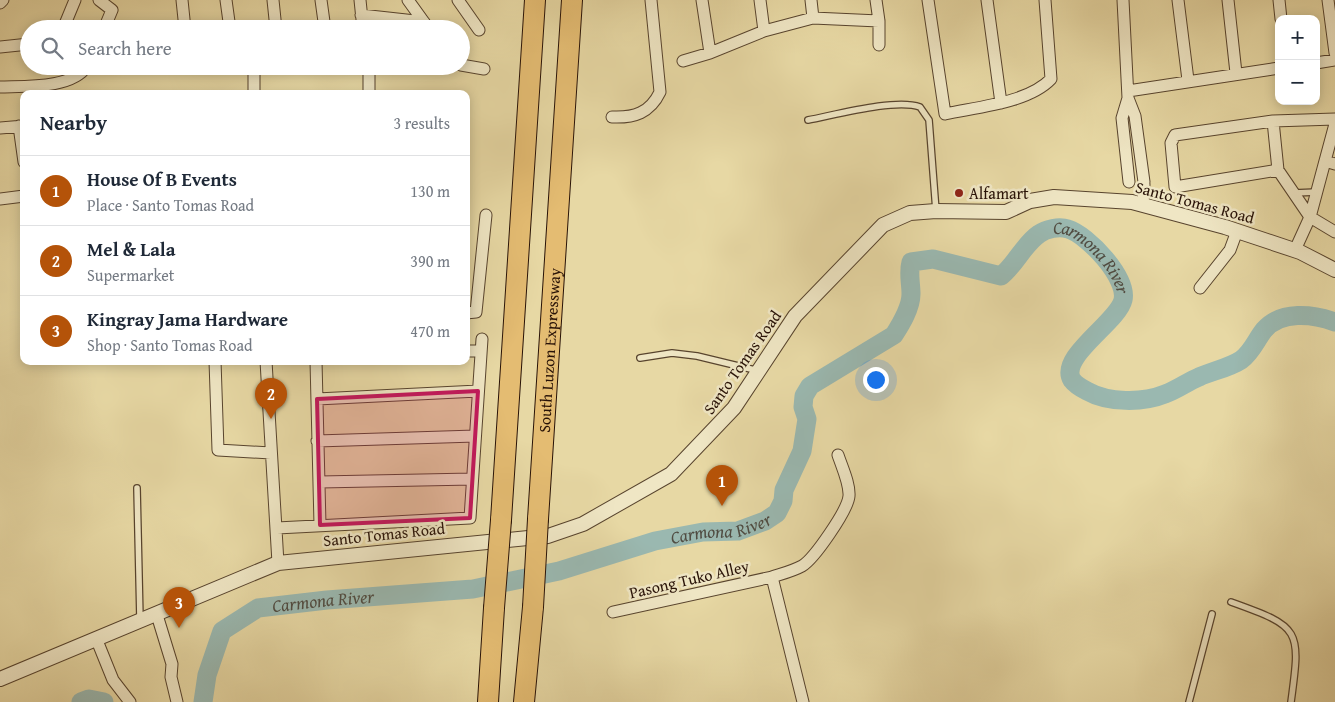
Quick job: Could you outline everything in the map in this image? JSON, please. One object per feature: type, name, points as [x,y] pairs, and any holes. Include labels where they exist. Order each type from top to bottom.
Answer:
[{"type":"highway","points":[[488,702],[535,0]]},
{"type":"highway","name":"South Luzon Expressway","points":[[524,702],[533,607],[572,0]]},
{"type":"street","points":[[0,3],[3,0]]},
{"type":"street","points":[[66,20],[75,0]]},
{"type":"street","points":[[99,0],[112,10],[108,20]]},
{"type":"street","points":[[182,0],[184,20]]},
{"type":"street","points":[[226,0],[229,20]]},
{"type":"street","points":[[273,0],[275,20]]},
{"type":"street","points":[[321,0],[324,20]]},
{"type":"street","points":[[360,0],[362,20]]},
{"type":"street","points":[[408,0],[422,20]]},
{"type":"street","points":[[458,0],[479,30]]},
{"type":"street","points":[[612,117],[626,117],[644,113],[656,101],[660,92],[651,0]]},
{"type":"street","points":[[702,0],[710,53]]},
{"type":"street","points":[[760,0],[764,31]]},
{"type":"street","points":[[811,0],[813,18]]},
{"type":"street","points":[[876,0],[879,21],[879,44]]},
{"type":"street","points":[[928,0],[945,114],[1002,103],[1041,90],[1051,79],[1045,0]]},
{"type":"street","points":[[987,0],[1002,103]]},
{"type":"street","points":[[1123,0],[1128,94],[1135,116],[1144,183],[1138,203]]},
{"type":"street","points":[[1178,0],[1188,80]]},
{"type":"street","points":[[1228,0],[1236,73]]},
{"type":"street","points":[[1279,0],[1281,15]]},
{"type":"street","points":[[1328,0],[1335,53]]},
{"type":"street","points":[[361,16],[387,20]]},
{"type":"street","points":[[683,61],[710,53],[764,31],[813,18],[879,21]]},
{"type":"street","points":[[0,47],[20,45]]},
{"type":"street","points":[[1320,62],[1335,60]]},
{"type":"street","points":[[470,67],[484,69]]},
{"type":"street","points":[[1128,94],[1188,80],[1275,68]]},
{"type":"street","points":[[0,87],[35,86],[65,81],[82,75]]},
{"type":"street","points":[[254,75],[254,90]]},
{"type":"street","points":[[369,75],[369,90]]},
{"type":"street","points":[[1128,94],[1122,118],[1130,183],[1138,203]]},
{"type":"street","points":[[1278,170],[1175,187],[1171,143],[1174,135],[1273,121],[1335,119]]},
{"type":"street","points":[[1273,121],[1278,170],[1310,217],[1335,232]]},
{"type":"street","points":[[1295,250],[1310,217],[1317,192],[1330,162],[1335,124]]},
{"type":"street","points":[[0,128],[20,126]]},
{"type":"street","points":[[1127,159],[1141,157]]},
{"type":"street","points":[[0,199],[20,196]]},
{"type":"street","name":"Santo Tomas Road","points":[[1,676],[157,615],[278,563],[548,536],[583,524],[671,474],[734,408],[796,316],[883,225],[910,213],[936,211],[1006,212],[1030,201],[1054,197],[1138,203],[1237,231],[1295,250],[1335,270]]},
{"type":"street","points":[[470,312],[476,312],[486,215]]},
{"type":"street","points":[[1200,288],[1230,250],[1237,231]]},
{"type":"street","points":[[277,528],[470,518],[481,345],[470,350]]},
{"type":"street","points":[[215,365],[218,450],[271,453]]},
{"type":"street","points":[[266,365],[278,563]]},
{"type":"street","points":[[316,365],[320,525]]},
{"type":"street","points":[[317,399],[478,391]]},
{"type":"street","points":[[317,441],[475,436]]},
{"type":"street","name":"Pasong Tuko Alley","points":[[613,612],[772,577],[798,568],[823,544],[847,504],[849,495],[838,455]]},
{"type":"street","points":[[320,482],[472,480]]},
{"type":"street","name":"Pasong Tuko Alley","points":[[772,577],[802,702]]},
{"type":"street","points":[[157,615],[172,664],[171,677],[177,702]]},
{"type":"street","points":[[96,638],[113,680],[130,702]]},
{"type":"lane","points":[[808,120],[883,106],[902,104],[920,107],[928,120],[936,211]]},
{"type":"lane","points":[[1294,193],[1317,192]]},
{"type":"lane","points":[[640,358],[672,353],[697,356],[759,371]]},
{"type":"lane","points":[[137,488],[140,621]]},
{"type":"lane","points":[[1231,602],[1278,620],[1294,636],[1298,654],[1291,702]]},
{"type":"lane","points":[[1189,702],[1212,614]]},
{"type":"highlighted area","points":[[478,391],[470,518],[320,525],[317,399]]},
{"type":"waterway","name":"Carmona River","points":[[203,702],[207,675],[222,631],[258,608],[327,600],[473,589],[559,571],[655,541],[703,532],[738,531],[765,521],[777,513],[783,501],[784,490],[802,451],[807,419],[803,407],[804,396],[810,386],[894,335],[905,316],[911,299],[911,262],[933,259],[1001,276],[1029,243],[1042,232],[1053,228],[1061,228],[1076,233],[1096,248],[1113,269],[1123,291],[1123,300],[1111,319],[1073,361],[1070,371],[1072,380],[1081,388],[1095,395],[1115,400],[1136,400],[1156,397],[1199,377],[1236,363],[1248,353],[1264,330],[1279,319],[1307,316],[1335,322]]},
{"type":"waterway","name":"Carmona River","points":[[81,702],[89,699],[104,702]]},
{"type":"place","name":"Alfamart","points":[[959,193]]},
{"type":"place","name":"Mel & Lala","points":[[271,419]]},
{"type":"place","name":"House Of B Events","points":[[722,506]]},
{"type":"place","name":"Kingray Jama Hardware","points":[[179,628]]}]
